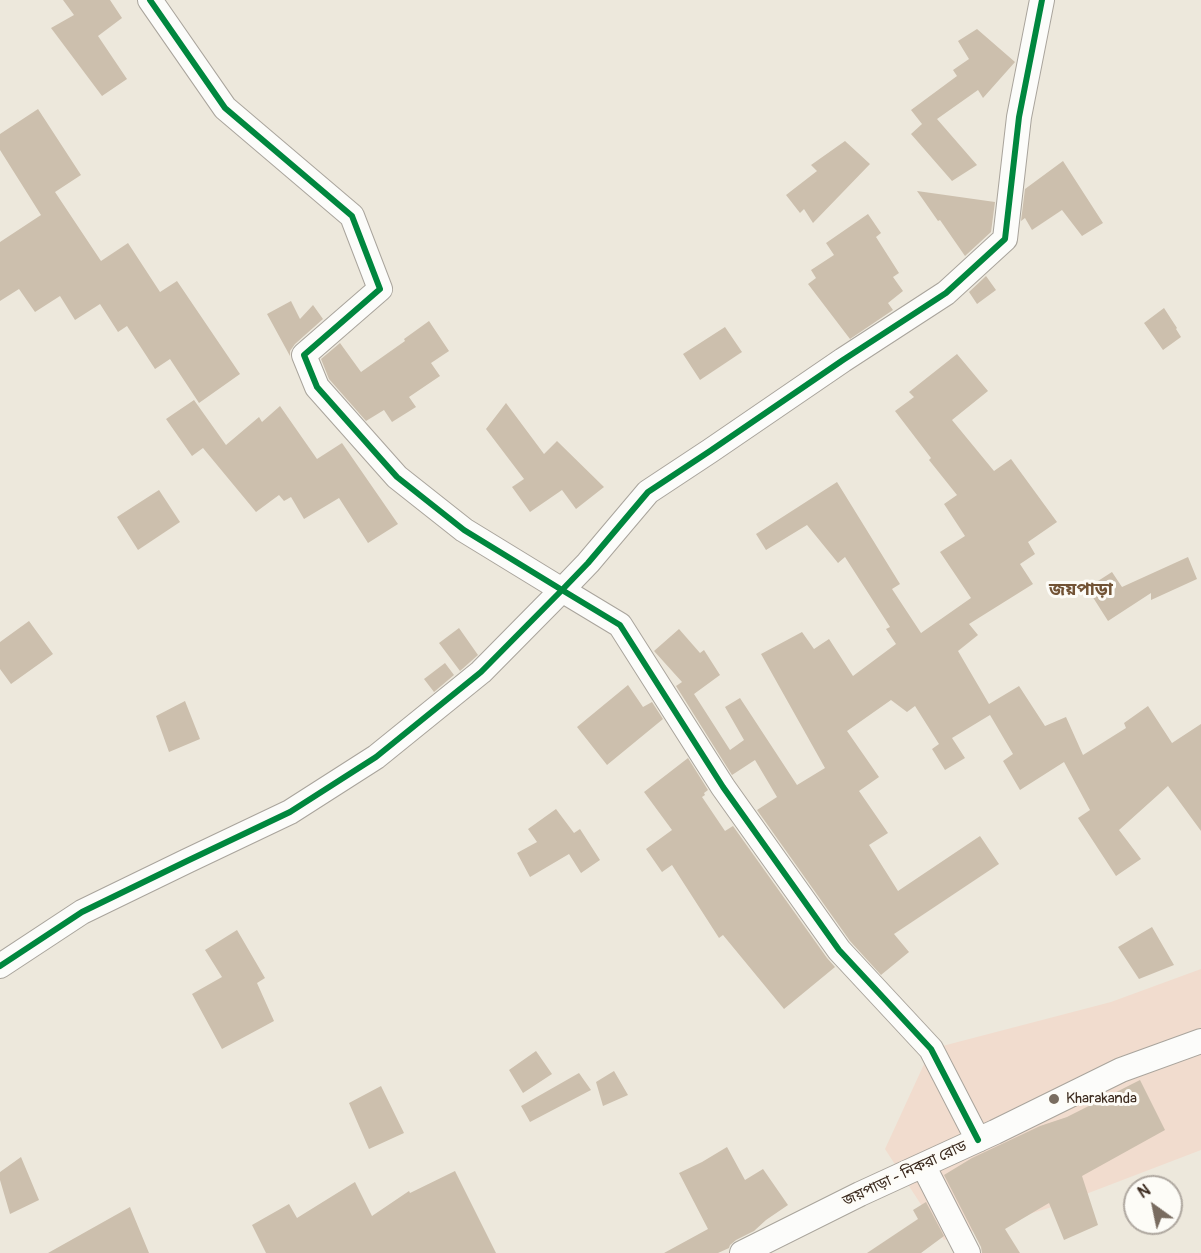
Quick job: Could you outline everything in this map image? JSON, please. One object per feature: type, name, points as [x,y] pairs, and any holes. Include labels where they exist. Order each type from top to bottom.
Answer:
[{"type":"street","points":[[150,0],[225,108],[352,216],[380,289],[304,354],[317,387],[397,477],[464,530],[620,625],[723,787],[839,950],[931,1049],[978,1140]]},
{"type":"street","points":[[0,966],[82,912],[290,812],[376,756],[481,672],[588,563],[648,492],[946,293],[1005,239],[1019,117],[1042,0]]},
{"type":"street","name":"জয়পাড়া - নিকরা রোড","points":[[742,1253],[860,1194],[978,1140],[1121,1070],[1201,1041]]},
{"type":"street","points":[[923,1165],[968,1253]]},
{"type":"shaded area","name":"Kharakanda","points":[[1201,969],[1201,1150],[1136,1175],[1123,1175],[1123,1180],[1052,1207],[944,1240],[885,1149],[931,1049],[1111,1002]]},
{"type":"building","points":[[63,0],[110,0],[122,18],[98,36],[127,79],[102,96],[51,28],[74,15]]},
{"type":"building","points":[[977,29],[1015,62],[983,98],[978,90],[937,119],[977,165],[952,181],[911,134],[922,124],[911,110],[957,76],[953,70],[969,59],[958,41]]},
{"type":"building","points":[[38,109],[81,175],[55,192],[101,261],[128,243],[160,292],[177,281],[240,374],[199,403],[170,359],[155,369],[127,326],[118,332],[100,304],[75,320],[60,296],[35,312],[19,289],[0,301],[0,242],[41,215],[0,150],[0,134]]},
{"type":"building","points":[[845,141],[870,164],[813,223],[804,209],[800,213],[786,195],[817,171],[811,165]]},
{"type":"building","points":[[1063,161],[1103,223],[1082,236],[1062,210],[1032,230],[1025,218],[1021,221],[1025,189]]},
{"type":"building","points":[[917,191],[995,202],[991,232],[965,256]]},
{"type":"building","points":[[868,214],[881,233],[876,237],[899,273],[893,277],[903,291],[888,303],[893,310],[850,339],[808,284],[816,278],[811,270],[834,255],[826,243]]},
{"type":"building","points":[[986,276],[996,290],[977,304],[969,292]]},
{"type":"building","points":[[291,301],[300,319],[313,305],[323,319],[295,344],[290,351],[290,356],[267,314]]},
{"type":"building","points":[[1164,308],[1181,337],[1163,350],[1144,323]]},
{"type":"building","points":[[429,321],[449,351],[431,363],[440,376],[409,397],[416,407],[392,422],[384,410],[366,421],[329,379],[321,359],[340,343],[361,372]]},
{"type":"building","points":[[725,327],[742,352],[700,380],[683,354]]},
{"type":"building","points":[[957,354],[988,391],[952,420],[994,471],[1011,459],[1057,522],[1028,542],[1035,554],[1020,564],[1033,584],[969,624],[978,635],[958,651],[989,704],[1019,686],[1045,726],[1066,717],[1083,755],[1126,728],[1124,723],[1148,706],[1172,743],[1201,724],[1201,831],[1168,786],[1119,830],[1141,859],[1116,876],[1078,818],[1090,810],[1064,762],[1020,790],[1003,761],[1013,754],[990,715],[952,738],[965,758],[945,770],[932,749],[939,744],[915,706],[907,712],[891,700],[847,731],[879,777],[859,791],[888,833],[869,845],[898,891],[980,836],[999,864],[894,934],[909,952],[881,975],[850,941],[757,810],[777,797],[755,760],[732,775],[676,686],[682,682],[654,651],[679,629],[700,653],[704,650],[720,675],[694,694],[730,750],[744,740],[725,707],[740,698],[797,785],[825,768],[761,654],[802,632],[814,649],[829,639],[853,676],[896,644],[886,629],[890,627],[845,557],[838,563],[807,525],[766,550],[756,534],[837,482],[900,584],[892,589],[921,633],[971,598],[940,552],[965,536],[944,504],[957,495],[895,411],[914,397],[909,392]]},
{"type":"building","points":[[194,400],[226,445],[259,417],[262,422],[280,406],[317,459],[342,443],[398,524],[368,543],[339,498],[304,519],[291,497],[284,501],[279,495],[256,512],[203,448],[192,456],[166,419]]},
{"type":"building","points":[[506,403],[544,454],[557,441],[604,487],[576,509],[562,490],[530,512],[512,487],[524,479],[486,429]]},
{"type":"building","points":[[159,490],[180,522],[138,550],[117,517]]},
{"type":"building","points":[[1188,557],[1197,579],[1151,600],[1151,593],[1108,621],[1087,588],[1112,572],[1122,587]]},
{"type":"building","points":[[29,621],[53,654],[11,684],[0,669],[0,642]]},
{"type":"building","points":[[459,628],[478,655],[460,671],[439,643]]},
{"type":"building","points":[[445,663],[454,675],[434,692],[424,679]]},
{"type":"building","points":[[628,685],[643,707],[652,702],[663,719],[607,765],[577,727]]},
{"type":"building","points":[[185,701],[200,739],[169,752],[156,716]]},
{"type":"building","points":[[688,758],[708,790],[702,797],[725,831],[733,826],[835,967],[784,1009],[723,935],[719,938],[672,865],[662,872],[646,849],[672,830],[644,792]]},
{"type":"building","points":[[556,809],[574,833],[580,829],[600,860],[581,873],[569,854],[530,877],[517,853],[537,842],[528,829]]},
{"type":"building","points":[[1152,927],[1174,965],[1139,979],[1118,947]]},
{"type":"building","points":[[237,930],[265,978],[257,983],[274,1021],[222,1049],[192,994],[222,977],[205,950]]},
{"type":"building","points":[[536,1051],[552,1074],[523,1093],[509,1070]]},
{"type":"building","points":[[614,1071],[628,1095],[603,1106],[596,1082]]},
{"type":"building","points":[[579,1073],[591,1090],[530,1122],[521,1106]]},
{"type":"building","points":[[1140,1080],[1165,1130],[1082,1176],[1098,1225],[1064,1240],[1049,1203],[1005,1229],[1020,1253],[982,1253],[944,1175],[972,1158],[1040,1126],[1067,1117]]},
{"type":"building","points":[[381,1086],[404,1133],[369,1149],[349,1103]]},
{"type":"building","points":[[727,1147],[745,1180],[763,1169],[788,1205],[754,1231],[718,1253],[664,1253],[708,1229],[679,1173]]},
{"type":"building","points":[[21,1157],[39,1200],[10,1214],[0,1180],[0,1172]]},
{"type":"building","points":[[455,1171],[496,1253],[266,1253],[252,1225],[289,1204],[297,1218],[355,1182],[372,1216],[409,1191],[410,1193]]},
{"type":"building","points":[[926,1202],[944,1236],[921,1253],[867,1253],[918,1219],[913,1210]]},
{"type":"building","points":[[130,1207],[149,1253],[48,1253]]},
{"type":"cycle path","points":[[150,0],[225,108],[352,216],[380,289],[304,355],[317,387],[397,477],[464,530],[562,590],[648,492],[946,293],[1005,239],[1019,117],[1042,0]]},
{"type":"cycle path","points":[[0,966],[82,912],[290,812],[376,757],[481,672],[562,590],[620,625],[723,787],[839,950],[931,1049],[978,1140]]},
{"type":"place","name":"Kharakanda","points":[[1054,1099]]},
{"type":"district","name":"জয়পাড়া","points":[[1081,590]]}]
